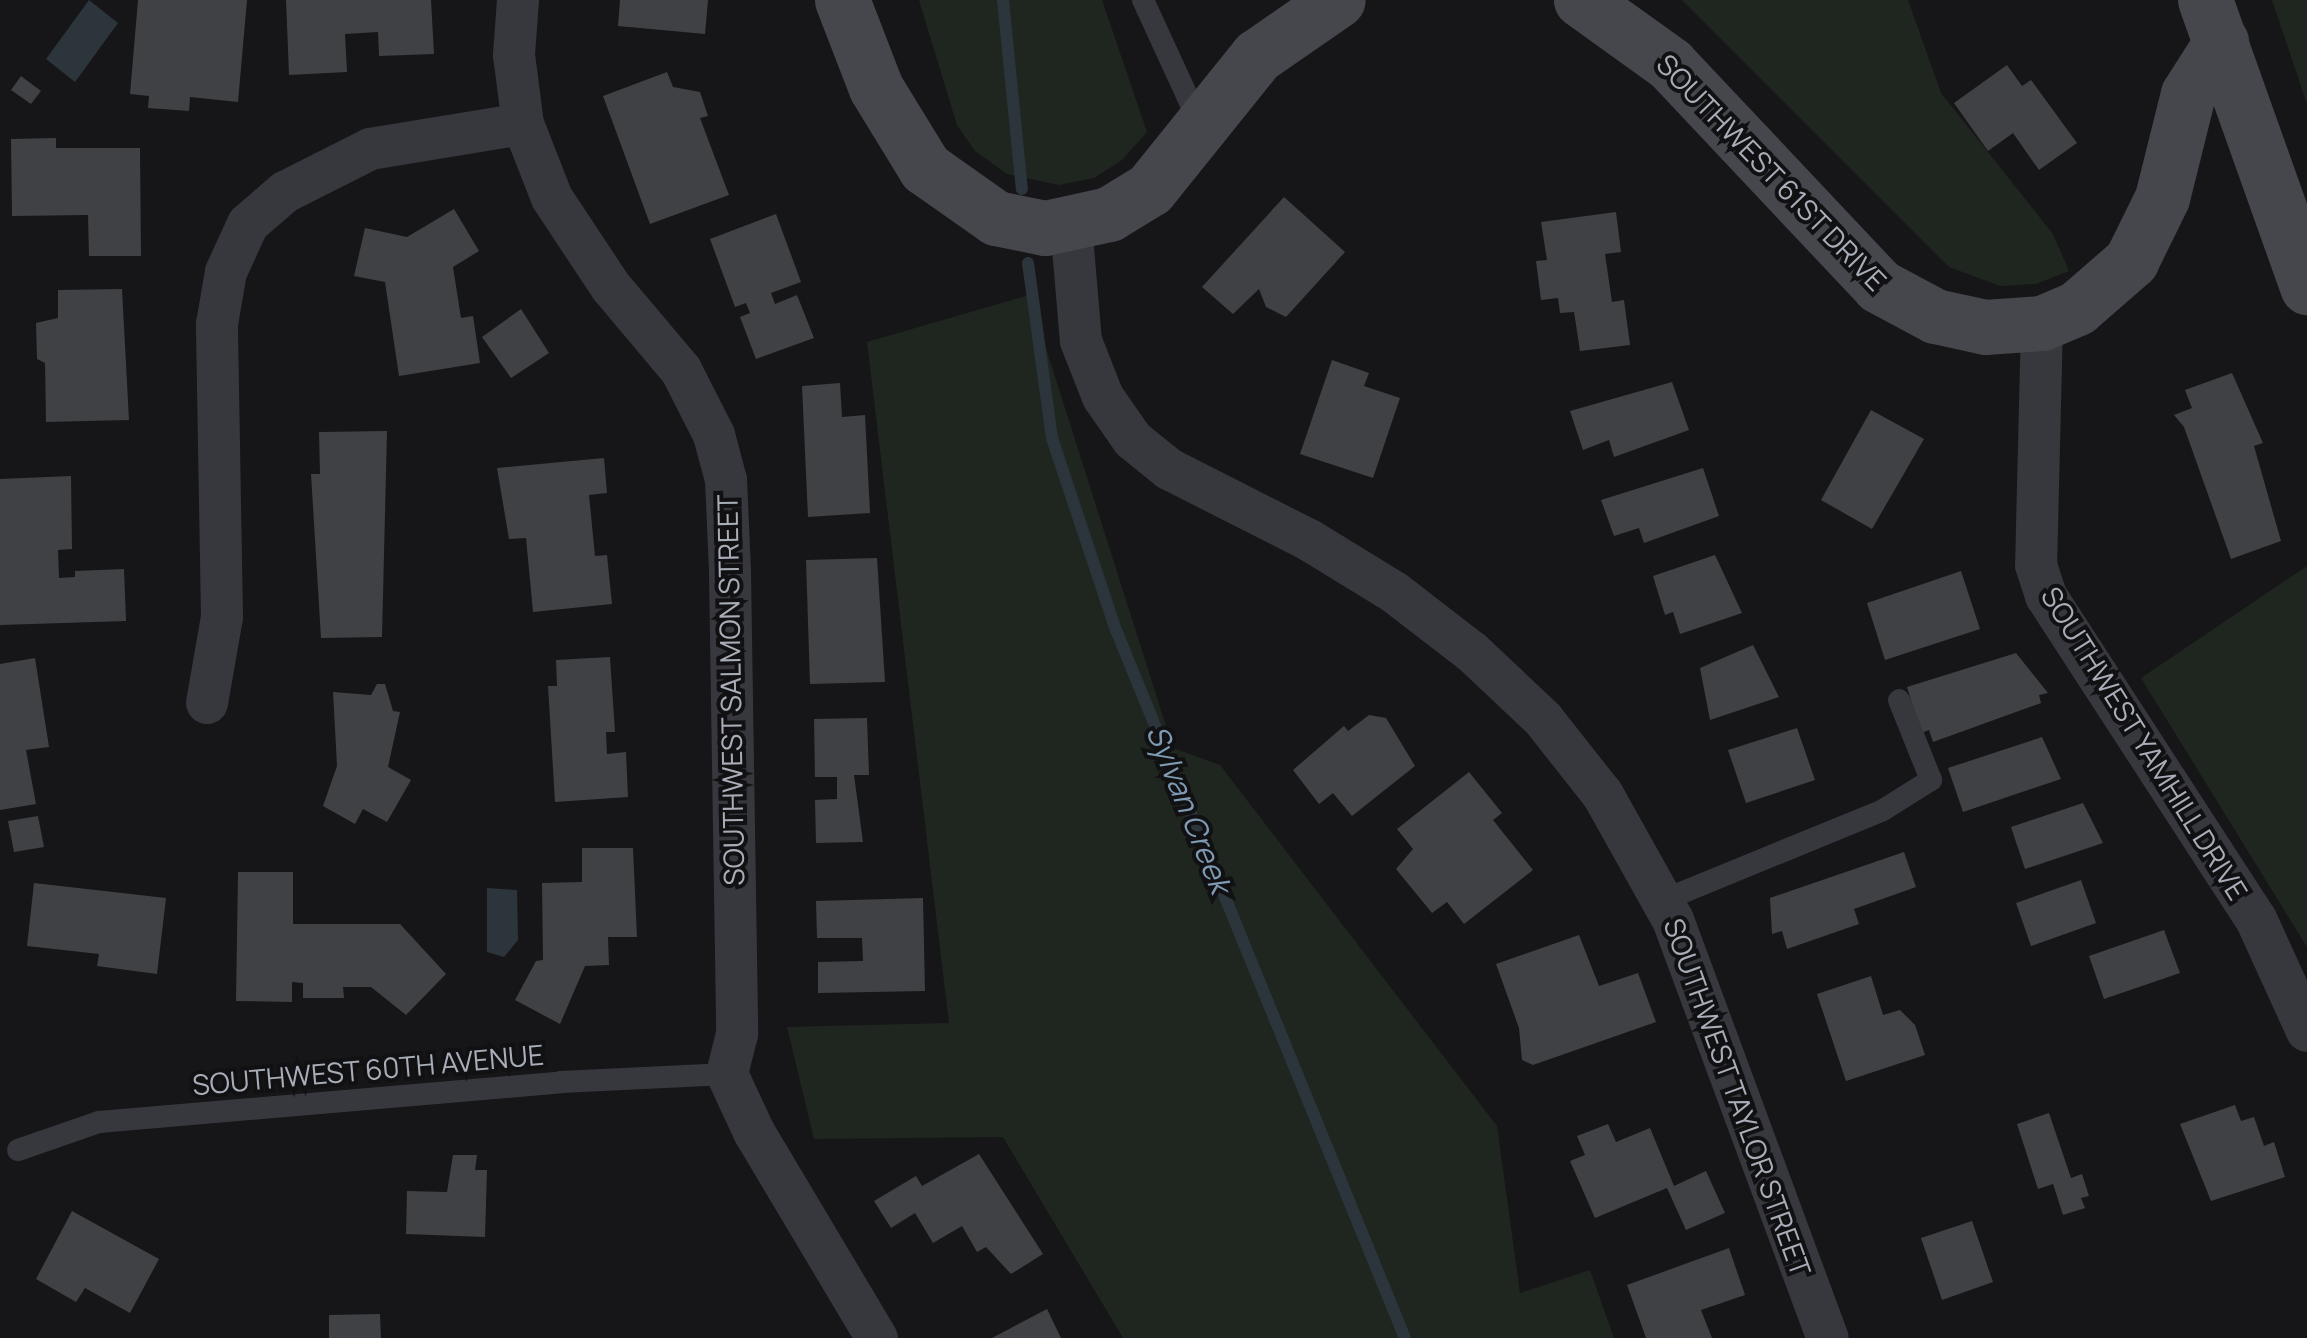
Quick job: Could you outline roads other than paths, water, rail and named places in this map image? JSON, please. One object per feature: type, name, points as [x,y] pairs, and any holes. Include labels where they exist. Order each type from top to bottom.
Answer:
[{"type":"street","name":"SOUTHWEST SALMON STREET","points":[[518,0],[514,55],[523,124],[552,198],[582,248],[698,397],[726,480],[737,1034],[727,1074]]},
{"type":"street","points":[[842,0],[876,88],[926,168],[996,218],[1071,225],[1109,214],[1150,190],[1257,56],[1338,0]]},
{"type":"street","name":"SOUTHWEST 61ST DRIVE","points":[[1581,0],[1670,64],[1879,286],[1960,325],[2042,323],[2105,290],[2132,261],[2162,198],[2188,94],[2213,21]]},
{"type":"street","points":[[2213,21],[2307,287]]},
{"type":"street","points":[[207,702],[222,617],[217,324],[226,272],[248,224],[286,192],[370,149],[523,124]]},
{"type":"street","name":"SOUTHWEST TAYLOR STREET","points":[[1071,225],[1081,342],[1103,397],[1133,440],[1169,469],[1394,592],[1472,652],[1575,756],[1664,900],[1710,1009],[1828,1338]]},
{"type":"street","name":"SOUTHWEST YAMHILL DRIVE","points":[[2042,323],[2036,565],[2046,596],[2256,918],[2307,1031]]},
{"type":"street","points":[[727,1074],[754,1132],[877,1338]]},
{"type":"lane","points":[[1143,0],[1202,128]]},
{"type":"lane","points":[[1664,900],[1882,810],[1931,780],[1899,700]]},
{"type":"lane","name":"SOUTHWEST 60TH AVENUE","points":[[18,1150],[99,1122],[561,1082],[727,1074]]},
{"type":"waterway","name":"Sylvan Creek","points":[[1003,0],[1022,189]]},
{"type":"waterway","name":"Sylvan Creek","points":[[1028,263],[1052,438],[1116,630],[1405,1338]]}]
